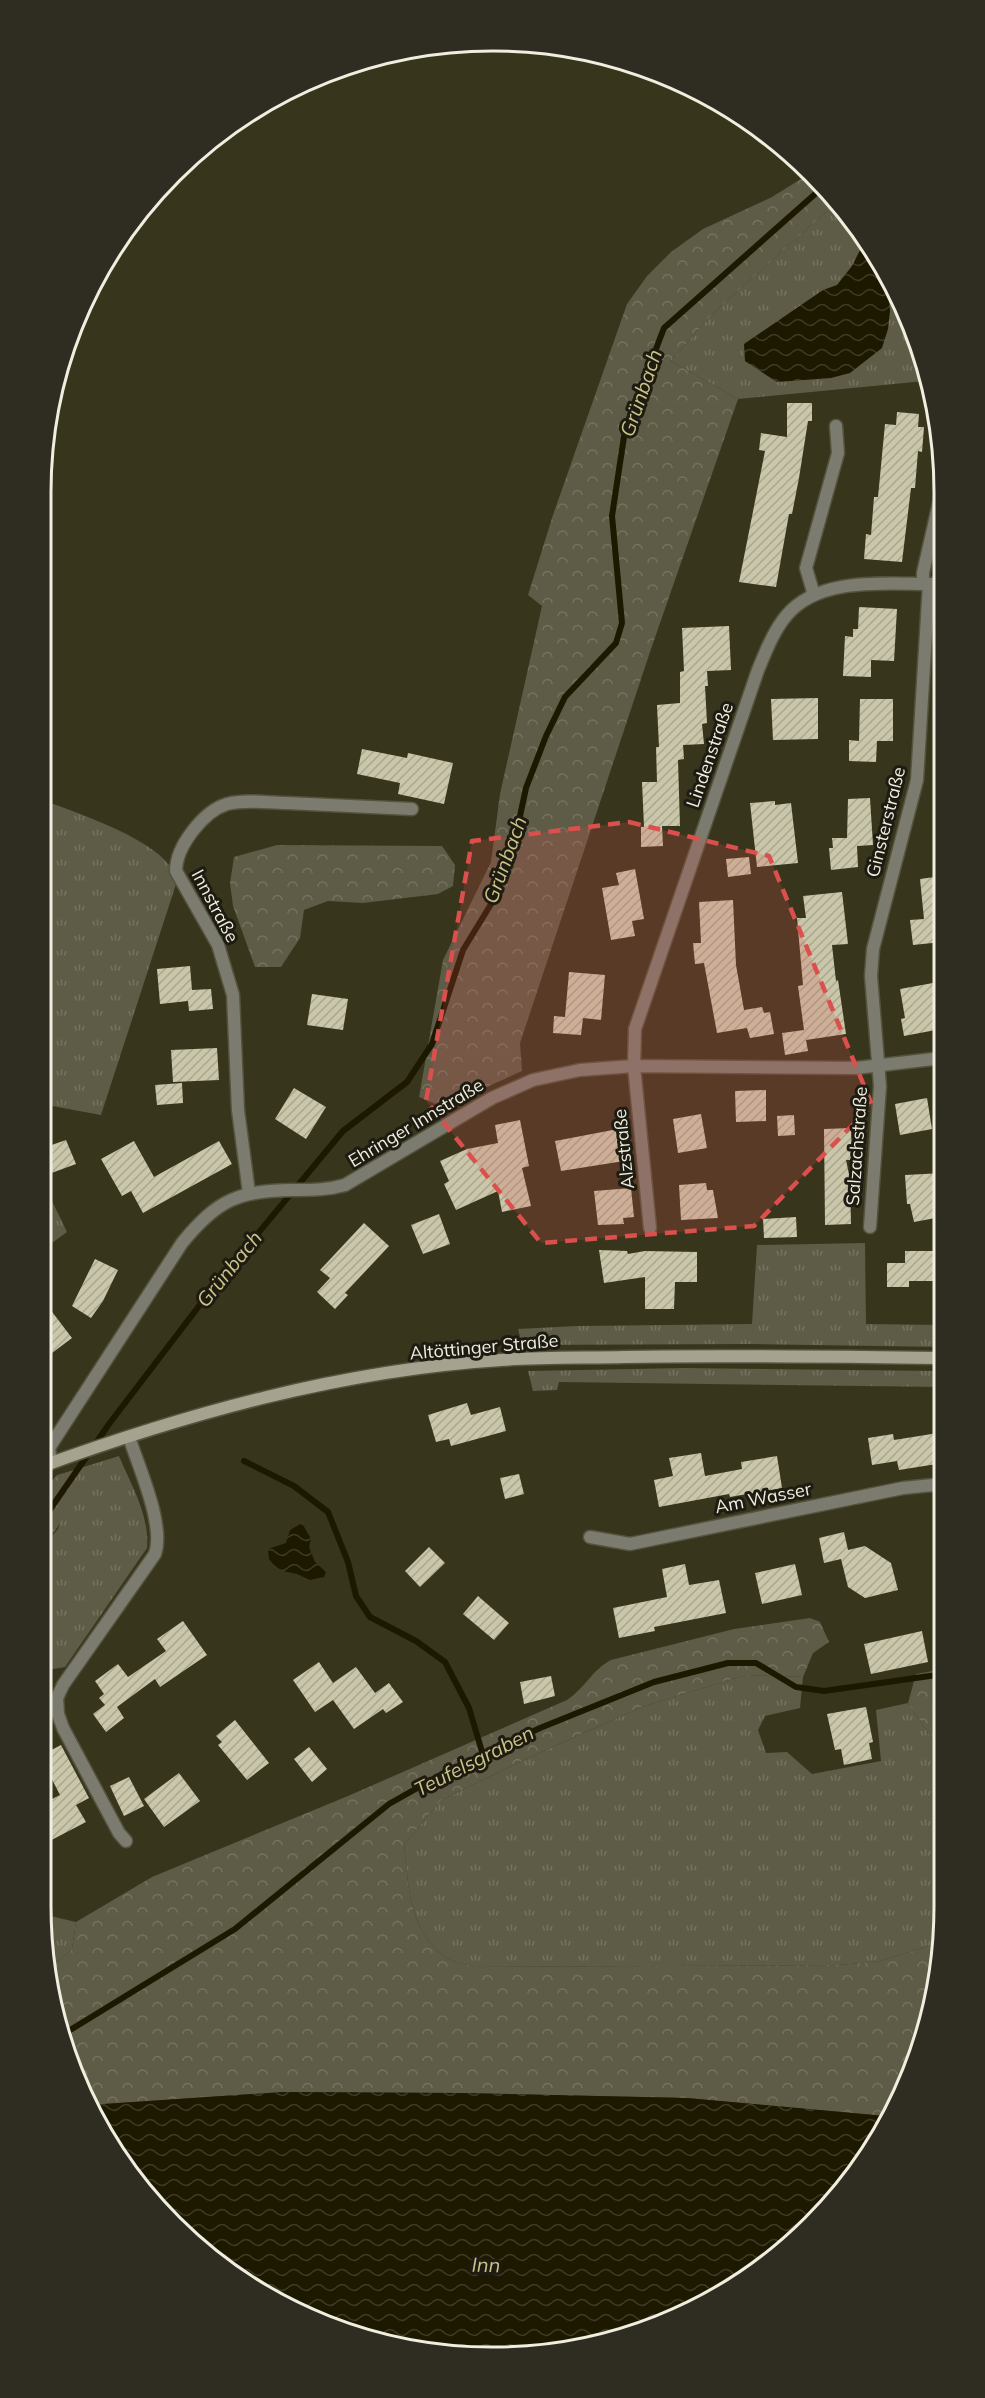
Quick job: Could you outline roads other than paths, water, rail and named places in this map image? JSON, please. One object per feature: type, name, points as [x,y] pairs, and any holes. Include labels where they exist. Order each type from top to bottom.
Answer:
[{"type":"main road","name":"Altöttinger Straße","points":[[52,1463],[129,1437],[289,1391],[361,1378],[500,1360],[717,1356],[934,1359]]},
{"type":"street","points":[[814,595],[806,568],[838,453],[836,426]]},
{"type":"street","name":"Ginsterstraße","points":[[879,1066],[871,976],[873,949],[917,780],[931,584],[923,573],[934,525]]},
{"type":"street","name":"Lindenstraße","points":[[634,1066],[635,1029],[758,670],[772,638],[787,614],[814,595],[830,588],[931,584]]},
{"type":"street","name":"Innstraße","points":[[249,1193],[238,1110],[233,995],[218,945],[176,871],[176,863],[181,851],[196,829],[214,810],[227,804],[260,802],[412,809]]},
{"type":"street","name":"Ehringer Innstraße","points":[[51,1438],[182,1243],[198,1223],[230,1199],[249,1193],[275,1190],[317,1190],[338,1187],[354,1181],[492,1098],[533,1080],[580,1070],[634,1066],[814,1068],[879,1066],[934,1059]]},
{"type":"street","name":"Alzstraße","points":[[634,1066],[650,1228]]},
{"type":"street","name":"Salzachstraße","points":[[870,1227],[880,1086],[879,1066]]},
{"type":"street","points":[[126,1841],[69,1742],[58,1714],[57,1698],[63,1685],[155,1554],[158,1545],[158,1525],[129,1437]]},
{"type":"street","name":"Am Wasser","points":[[590,1537],[630,1544],[903,1488],[934,1485]]},
{"type":"water","points":[[861,248],[889,299],[888,329],[882,348],[850,373],[831,378],[777,382],[745,361],[744,344],[823,290],[837,285],[852,266]]},
{"type":"water","points":[[302,1523],[311,1539],[309,1547],[315,1562],[326,1572],[324,1577],[310,1580],[297,1574],[278,1570],[269,1559],[268,1549],[286,1543],[290,1530]]},
{"type":"water","name":"Inn","points":[[283,2092],[459,2093],[687,2098],[880,2116],[860,2151],[805,2218],[761,2256],[713,2288],[661,2313],[607,2332],[550,2343],[492,2347],[406,2339],[351,2324],[297,2301],[247,2273],[201,2237],[161,2197],[125,2151],[99,2104]]},
{"type":"waterway","name":"Grünbach","points":[[51,1508],[109,1424],[215,1285],[343,1131],[407,1082],[432,1044],[463,950],[496,896],[514,844],[526,788],[546,736],[565,697],[616,643],[622,623],[612,516],[625,430],[664,328],[817,193]]},
{"type":"waterway","points":[[244,1461],[294,1486],[328,1512],[348,1562],[356,1596],[370,1617],[416,1641],[445,1662],[469,1708],[483,1755]]},
{"type":"waterway","name":"Teufelsgraben","points":[[69,2031],[235,1929],[389,1804],[442,1774],[540,1728],[654,1682],[728,1663],[756,1663],[796,1687],[824,1691],[934,1675]]}]
